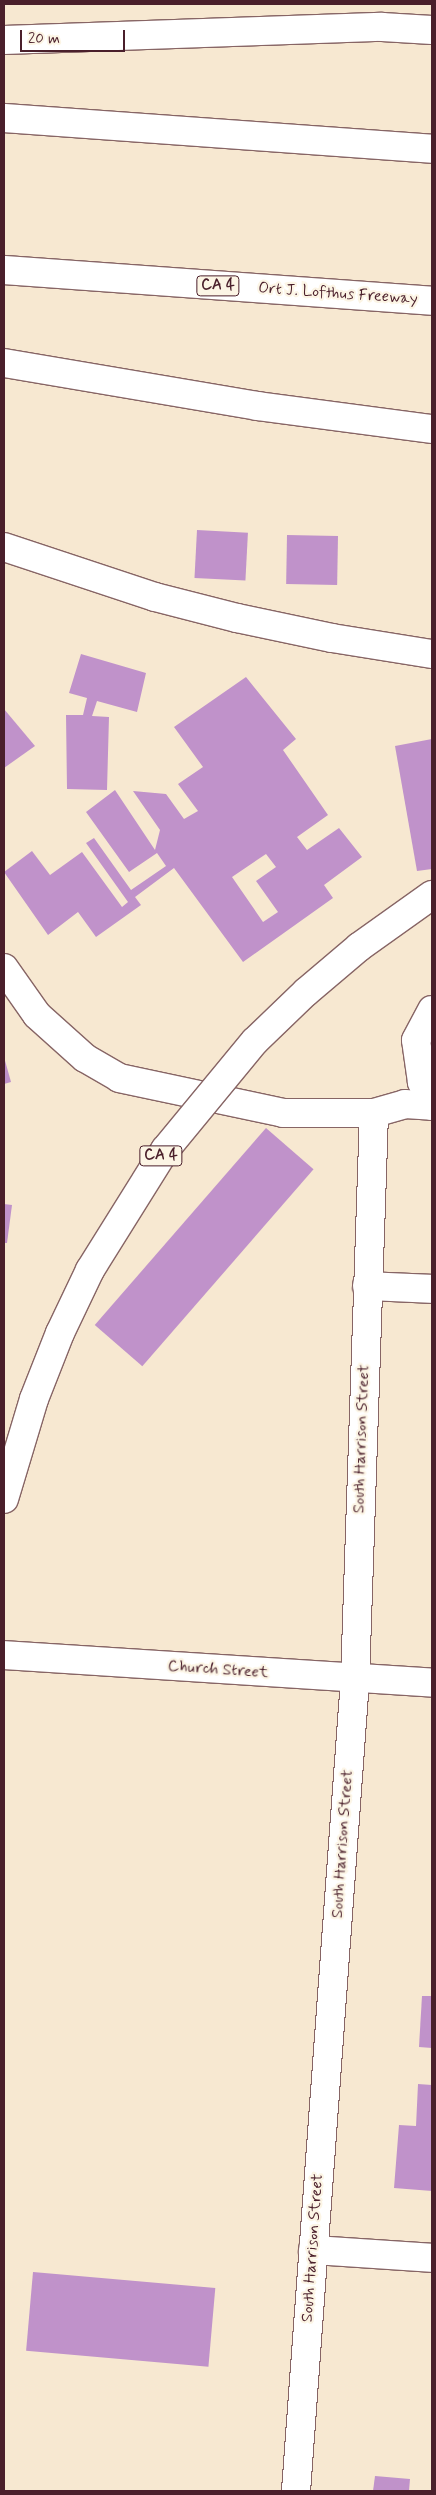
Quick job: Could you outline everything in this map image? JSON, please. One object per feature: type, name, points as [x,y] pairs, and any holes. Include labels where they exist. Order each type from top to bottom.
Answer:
[{"type":"main road","points":[[4,40],[382,27],[432,30]]},
{"type":"main road","points":[[4,118],[432,148]]},
{"type":"main road","name":"Ort J. Lofthus Freeway","points":[[4,270],[432,301]]},
{"type":"main road","points":[[4,362],[257,406],[432,429]]},
{"type":"main road","points":[[4,547],[155,597],[237,618],[332,638],[432,654]]},
{"type":"main road","name":"CA 4","points":[[4,1499],[34,1399],[60,1334],[99,1254],[165,1150],[249,1048],[306,992],[359,947],[432,895]]},
{"type":"main road","points":[[4,968],[37,1016],[85,1058],[119,1078],[284,1113],[374,1113],[405,1104],[432,1106],[422,1082],[416,1040],[432,1010]]},
{"type":"main road","name":"South Harrison Street","points":[[296,2491],[355,1680],[369,1195],[374,1113]]},
{"type":"main road","points":[[367,1286],[432,1289]]},
{"type":"main road","name":"Church Street","points":[[4,1655],[355,1680],[432,1683]]},
{"type":"main road","points":[[313,2250],[432,2258]]},
{"type":"building","points":[[197,530],[248,533],[245,581],[194,578]]},
{"type":"building","points":[[287,535],[338,536],[337,585],[286,584]]},
{"type":"building","points":[[81,654],[146,673],[137,712],[97,701],[92,716],[109,717],[107,790],[67,789],[66,715],[83,715],[87,698],[69,693]]},
{"type":"building","points":[[246,677],[296,739],[283,750],[328,815],[297,837],[307,850],[339,828],[362,857],[324,885],[333,898],[243,962],[174,868],[135,897],[141,905],[96,937],[78,912],[48,935],[4,872],[32,851],[50,875],[82,852],[122,907],[128,902],[86,843],[94,838],[131,890],[166,866],[157,853],[129,872],[86,812],[115,790],[155,850],[160,830],[133,791],[166,794],[184,819],[198,811],[178,784],[203,767],[174,727]],"holes":[[[266,854],[276,867],[256,881],[278,912],[263,922],[232,877]]]},
{"type":"building","points":[[4,709],[35,746],[4,768]]},
{"type":"building","points":[[432,739],[432,869],[417,871],[395,746]]},
{"type":"building","points":[[4,1057],[11,1082],[4,1084]]},
{"type":"building","points":[[266,1128],[314,1169],[142,1366],[95,1325]]},
{"type":"building","points":[[4,1204],[12,1205],[7,1243],[4,1243]]},
{"type":"building","points":[[422,1996],[432,1996],[432,2048],[419,2047]]},
{"type":"building","points":[[418,2084],[432,2085],[432,2191],[394,2188],[399,2125],[416,2126]]},
{"type":"building","points":[[33,2272],[215,2288],[208,2367],[26,2351]]},
{"type":"building","points":[[375,2476],[410,2479],[409,2491],[373,2491]]}]
